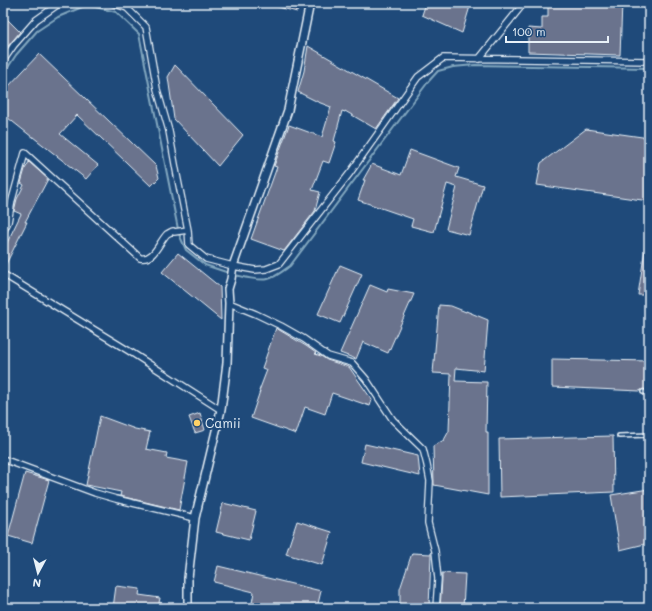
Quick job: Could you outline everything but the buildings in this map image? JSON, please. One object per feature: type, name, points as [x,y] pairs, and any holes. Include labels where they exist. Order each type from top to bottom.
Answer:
[{"type":"street","points":[[3,61],[14,45],[36,20],[60,3]]},
{"type":"street","points":[[112,3],[127,8],[146,27],[157,89],[168,131],[185,230],[189,245],[206,259],[233,268],[255,270],[266,269],[279,264],[350,173],[418,77],[443,58],[649,61]]},
{"type":"street","points":[[188,608],[188,578],[195,518],[221,410],[227,363],[229,304],[228,289],[233,268],[288,110],[310,3]]},
{"type":"street","points":[[479,59],[524,3]]},
{"type":"street","points":[[3,232],[8,222],[12,200],[25,153],[140,258],[148,258],[168,233],[185,230]]},
{"type":"street","points":[[3,274],[129,351],[221,410]]},
{"type":"street","points":[[229,304],[256,314],[281,326],[304,339],[328,356],[352,363],[366,379],[393,420],[423,449],[430,481],[428,523],[435,551],[438,579],[436,608]]},
{"type":"street","points":[[3,459],[95,493],[195,518]]},
{"type":"lane","points":[[643,392],[649,393]]},
{"type":"lane","points":[[619,436],[649,435]]},
{"type":"waterway","points":[[3,75],[16,55],[37,31],[58,17],[87,5],[116,12],[139,34],[179,234],[186,250],[205,265],[229,273]]},
{"type":"waterway","points":[[233,274],[265,279],[277,275],[290,266],[428,82],[438,71],[453,67],[475,65],[649,68]]},
{"type":"place","name":"Camii","points":[[197,423]]}]
